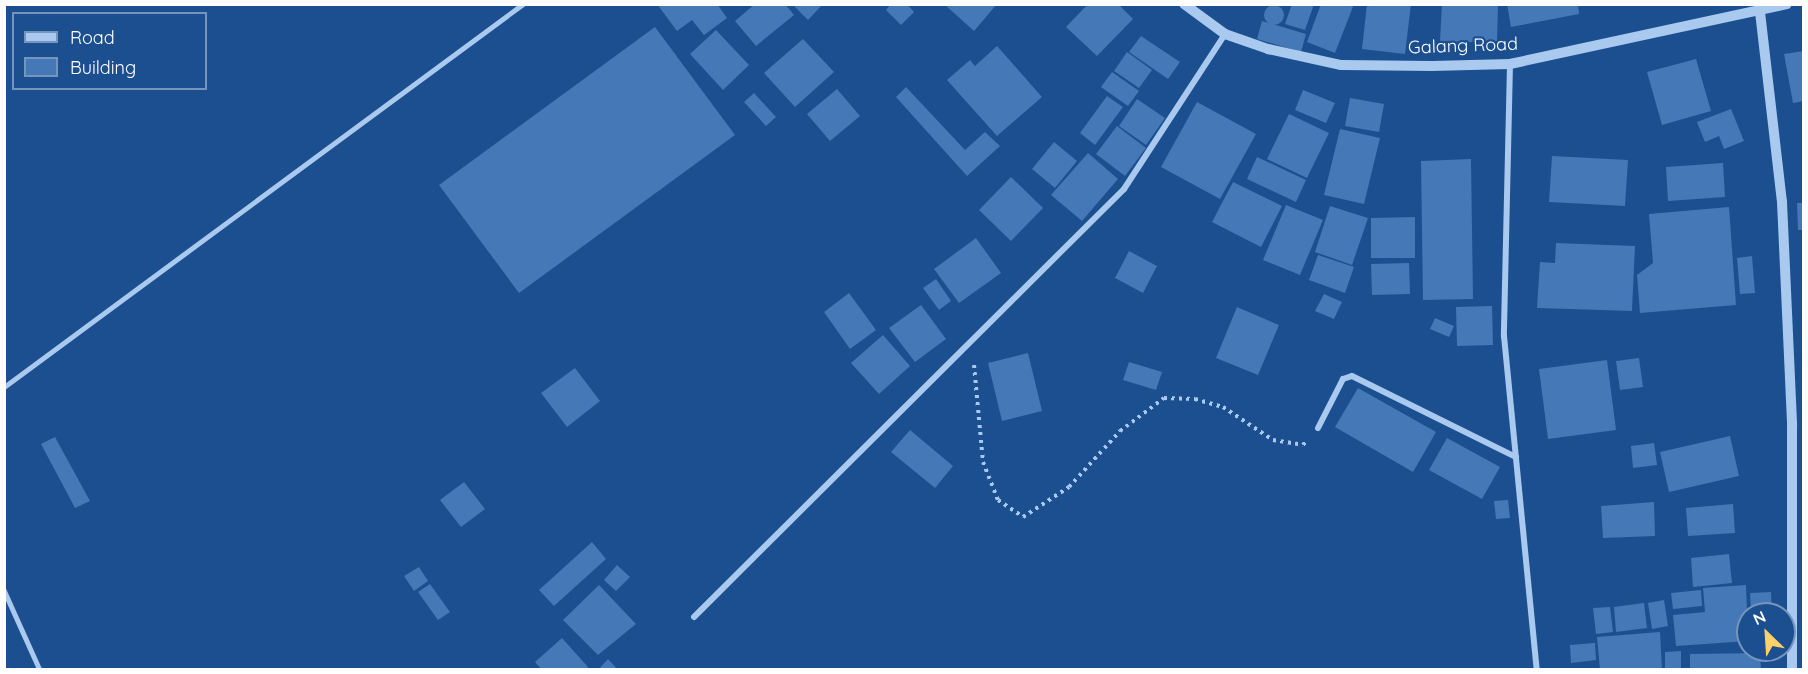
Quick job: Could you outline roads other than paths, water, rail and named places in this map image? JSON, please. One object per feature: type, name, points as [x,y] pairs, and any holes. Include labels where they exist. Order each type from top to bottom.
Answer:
[{"type":"street","name":"Galang Road","points":[[1184,4],[1225,34],[1341,65],[1510,64],[1760,12],[1787,4]]},
{"type":"street","points":[[1760,12],[1783,225],[1792,426],[1792,669]]},
{"type":"street","points":[[694,617],[1124,189],[1225,34]]},
{"type":"street","points":[[1510,64],[1504,336],[1537,669]]},
{"type":"street","points":[[1318,428],[1343,379],[1352,376],[1516,457]]},
{"type":"lane","points":[[4,387],[523,4]]},
{"type":"lane","points":[[4,590],[40,669]]}]
